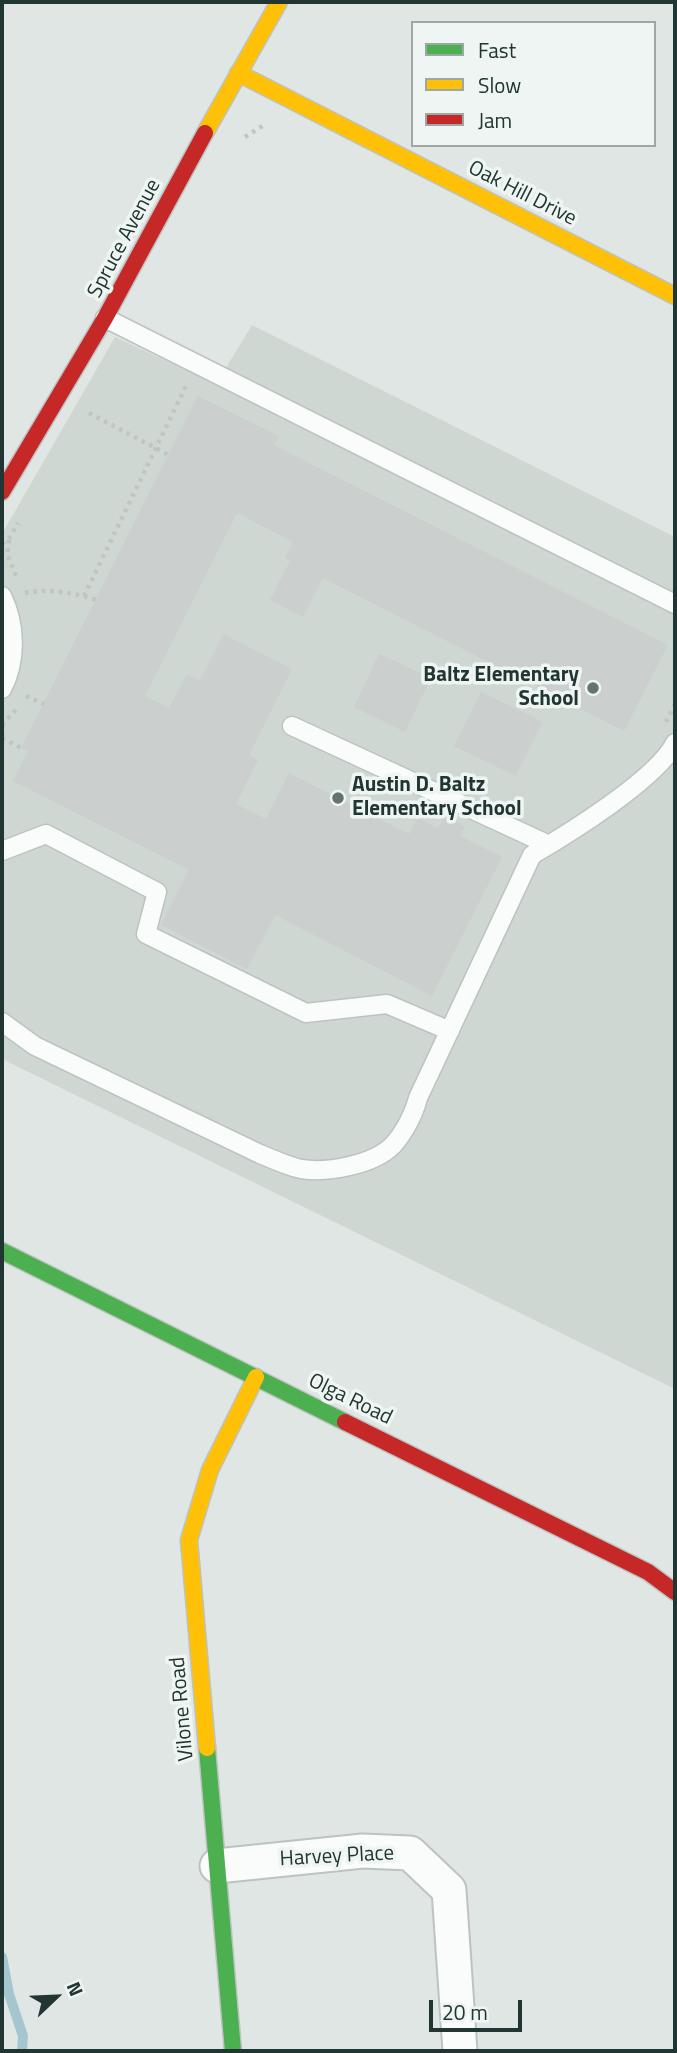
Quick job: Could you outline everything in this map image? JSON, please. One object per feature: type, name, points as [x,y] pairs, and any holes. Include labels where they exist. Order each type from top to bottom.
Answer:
[{"type":"street","name":"Spruce Avenue","points":[[2,492],[106,318],[279,2]]},
{"type":"street","name":"Oak Hill Drive","points":[[238,73],[675,296]]},
{"type":"street","name":"Olga Road","points":[[2,1251],[648,1572],[675,1592]]},
{"type":"street","name":"Vilone Road","points":[[233,2051],[189,1540],[209,1470],[257,1377]]},
{"type":"street","name":"Harvey Place","points":[[217,1866],[363,1851],[410,1853],[449,1891],[460,2051]]},
{"type":"lane","points":[[106,318],[675,604]]},
{"type":"lane","points":[[2,596],[9,611],[13,643],[9,677],[2,689]]},
{"type":"lane","points":[[292,726],[549,845]]},
{"type":"lane","points":[[2,1022],[35,1046],[260,1154],[299,1169],[330,1171],[366,1161],[392,1146],[414,1113],[418,1098],[532,855],[651,774],[675,743]]},
{"type":"lane","points":[[2,851],[46,834],[157,892],[146,934],[306,1013],[387,1004],[450,1031]]},
{"type":"path","points":[[242,140],[262,126],[275,124]]},
{"type":"path","points":[[85,596],[188,380]]},
{"type":"path","points":[[82,410],[169,454]]},
{"type":"path","points":[[2,544],[9,539],[23,516]]},
{"type":"path","points":[[24,594],[34,591],[85,596],[96,600]]},
{"type":"path","points":[[26,696],[44,704]]},
{"type":"path","points":[[2,744],[3,724]]},
{"type":"path","points":[[2,738],[22,748]]},
{"type":"shaded area","name":"Austin D. Baltz Elementary School","points":[[252,325],[675,537],[675,1389],[2,1059],[2,534],[115,337],[216,384]]},
{"type":"building","name":"Baltz Elementary School","points":[[198,396],[279,436],[274,445],[668,645],[624,731],[323,578],[303,617],[270,600],[290,561],[285,558],[293,542],[237,513],[145,696],[169,708],[187,674],[200,680],[223,634],[292,669],[249,755],[258,760],[236,804],[266,819],[289,773],[409,834],[418,818],[438,828],[445,815],[465,826],[460,836],[502,857],[432,996],[275,915],[247,969],[161,925],[189,870],[13,781],[28,751],[21,748]]},
{"type":"building","points":[[379,654],[431,678],[405,732],[354,707]]},
{"type":"building","points":[[481,692],[543,722],[516,776],[454,746]]},
{"type":"waterway","points":[[2,1957],[9,1994],[23,2036],[22,2051]]},
{"type":"traffic: fast","points":[[2,1251],[345,1422]]},
{"type":"traffic: fast","points":[[207,1748],[233,2051]]},
{"type":"traffic: slow","points":[[205,133],[279,2]]},
{"type":"traffic: slow","points":[[238,73],[675,296]]},
{"type":"traffic: slow","points":[[207,1748],[189,1540],[210,1470],[256,1377]]},
{"type":"traffic: jam","points":[[2,492],[105,318],[205,133]]},
{"type":"traffic: jam","points":[[345,1422],[648,1572],[675,1592]]},
{"type":"place","name":"Baltz Elementary School","points":[[593,688]]},
{"type":"place","name":"Austin D. Baltz Elementary School","points":[[338,798]]}]
